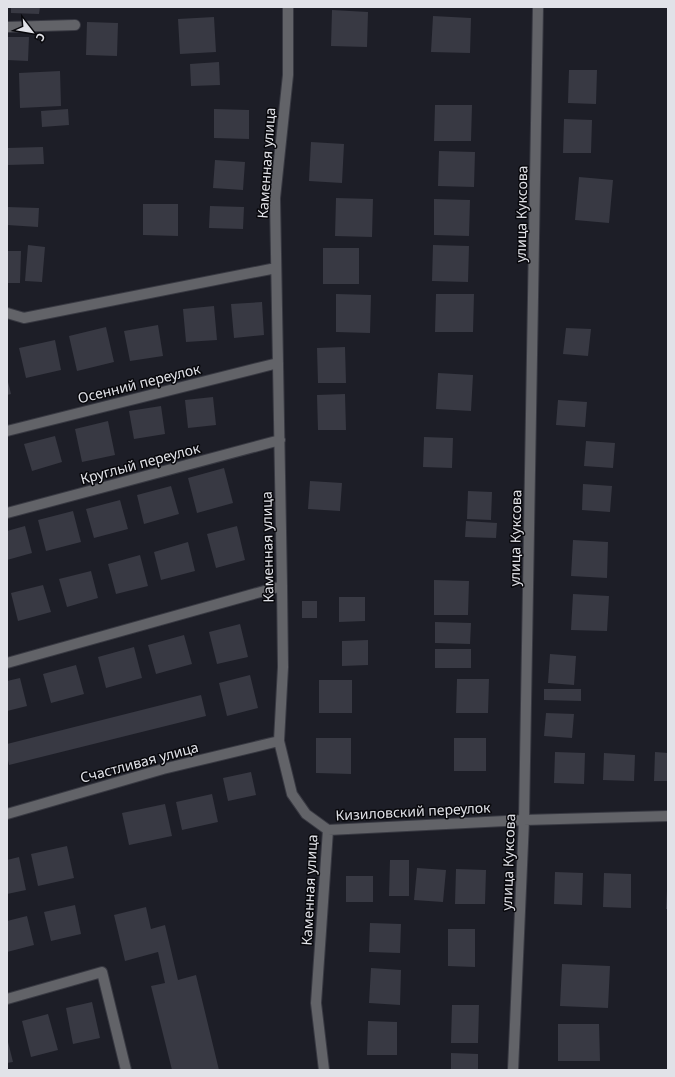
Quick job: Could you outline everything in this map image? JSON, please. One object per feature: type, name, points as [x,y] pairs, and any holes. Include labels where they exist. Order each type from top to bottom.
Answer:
[{"type":"street","name":"Каменная улица","points":[[288,7],[288,75],[275,198],[283,668],[279,741],[292,794],[306,814],[328,830],[316,1003],[324,1070]]},
{"type":"street","name":"улица Куксова","points":[[512,1070],[524,820],[538,7]]},
{"type":"street","points":[[7,27],[75,25]]},
{"type":"street","points":[[7,313],[24,318],[276,268]]},
{"type":"street","name":"Осенний переулок","points":[[7,431],[278,363]]},
{"type":"street","name":"Круглый переулок","points":[[7,512],[280,440]]},
{"type":"street","points":[[7,663],[282,586]]},
{"type":"street","name":"Счастливая улица","points":[[7,814],[163,769],[279,741]]},
{"type":"street","name":"Кизиловский переулок","points":[[328,830],[524,820],[668,816]]},
{"type":"street","points":[[7,999],[102,972],[126,1070]]},
{"type":"building","points":[[11,7],[40,7],[39,14],[11,13]]},
{"type":"building","points":[[332,10],[368,12],[367,47],[331,46]]},
{"type":"building","points":[[433,16],[471,18],[470,53],[431,52]]},
{"type":"building","points":[[214,17],[216,52],[180,54],[178,19]]},
{"type":"building","points":[[87,22],[118,23],[117,56],[86,55]]},
{"type":"building","points":[[7,37],[29,37],[28,61],[7,60]]},
{"type":"building","points":[[219,62],[220,85],[191,86],[190,64]]},
{"type":"building","points":[[569,70],[597,70],[596,104],[568,103]]},
{"type":"building","points":[[60,71],[61,106],[20,108],[19,73]]},
{"type":"building","points":[[435,105],[472,105],[471,141],[434,141]]},
{"type":"building","points":[[68,109],[69,125],[42,127],[41,111]]},
{"type":"building","points":[[214,109],[249,110],[249,139],[214,138]]},
{"type":"building","points":[[564,119],[592,120],[591,153],[563,153]]},
{"type":"building","points":[[311,142],[344,144],[342,183],[309,181]]},
{"type":"building","points":[[43,147],[44,164],[7,165],[7,148]]},
{"type":"building","points":[[439,151],[475,152],[474,187],[438,186]]},
{"type":"building","points":[[215,160],[245,162],[243,190],[213,188]]},
{"type":"building","points":[[579,177],[613,180],[609,223],[575,220]]},
{"type":"building","points":[[336,198],[373,199],[372,237],[335,236]]},
{"type":"building","points":[[434,199],[470,200],[469,236],[434,235]]},
{"type":"building","points":[[143,204],[178,204],[178,236],[143,235]]},
{"type":"building","points":[[210,206],[244,207],[243,229],[209,228]]},
{"type":"building","points":[[7,207],[39,208],[38,227],[7,225]]},
{"type":"building","points":[[28,245],[45,247],[42,282],[25,281]]},
{"type":"building","points":[[433,245],[469,246],[468,282],[432,281]]},
{"type":"building","points":[[323,248],[359,248],[359,284],[323,284]]},
{"type":"building","points":[[7,251],[21,251],[20,283],[7,283]]},
{"type":"building","points":[[336,294],[371,295],[370,333],[336,332]]},
{"type":"building","points":[[436,294],[474,294],[473,332],[435,332]]},
{"type":"building","points":[[262,302],[264,335],[234,338],[231,304]]},
{"type":"building","points":[[214,306],[217,340],[186,342],[183,309]]},
{"type":"building","points":[[158,325],[163,356],[130,361],[124,331]]},
{"type":"building","points":[[106,327],[114,362],[77,371],[69,336]]},
{"type":"building","points":[[566,328],[591,329],[588,356],[563,354]]},
{"type":"building","points":[[55,340],[61,370],[26,378],[19,348]]},
{"type":"building","points":[[345,347],[346,383],[318,383],[317,348]]},
{"type":"building","points":[[438,373],[473,375],[471,411],[436,409]]},
{"type":"building","points":[[7,378],[11,394],[7,395]]},
{"type":"building","points":[[345,394],[346,430],[318,430],[317,395]]},
{"type":"building","points":[[213,397],[216,425],[188,428],[185,400]]},
{"type":"building","points":[[558,400],[587,402],[585,427],[556,425]]},
{"type":"building","points":[[161,406],[165,434],[134,439],[129,411]]},
{"type":"building","points":[[108,421],[115,455],[82,462],[75,429]]},
{"type":"building","points":[[55,436],[62,462],[32,471],[24,444]]},
{"type":"building","points":[[424,437],[453,438],[452,468],[423,467]]},
{"type":"building","points":[[586,441],[615,443],[613,468],[584,466]]},
{"type":"building","points":[[224,468],[233,503],[197,513],[188,478]]},
{"type":"building","points":[[310,481],[342,483],[340,511],[308,509]]},
{"type":"building","points":[[583,484],[612,486],[610,512],[582,510]]},
{"type":"building","points":[[171,486],[179,514],[144,524],[137,495]]},
{"type":"building","points":[[468,491],[492,492],[491,520],[467,519]]},
{"type":"building","points":[[120,500],[128,529],[94,538],[86,509]]},
{"type":"building","points":[[73,511],[81,542],[46,551],[38,520]]},
{"type":"building","points":[[466,521],[497,523],[496,538],[465,537]]},
{"type":"building","points":[[25,526],[32,553],[7,560],[7,531]]},
{"type":"building","points":[[237,526],[245,560],[216,568],[207,534]]},
{"type":"building","points":[[573,540],[608,542],[607,578],[571,576]]},
{"type":"building","points":[[188,542],[195,571],[161,580],[154,552]]},
{"type":"building","points":[[140,555],[148,586],[116,594],[108,564]]},
{"type":"building","points":[[91,571],[98,598],[67,607],[59,579]]},
{"type":"building","points":[[434,580],[469,581],[468,615],[434,615]]},
{"type":"building","points":[[43,585],[51,612],[18,621],[11,593]]},
{"type":"building","points":[[573,594],[609,596],[607,631],[571,630]]},
{"type":"building","points":[[339,597],[365,597],[365,621],[339,622]]},
{"type":"building","points":[[302,601],[317,601],[317,618],[302,618]]},
{"type":"building","points":[[435,622],[471,623],[470,644],[435,643]]},
{"type":"building","points":[[240,624],[248,657],[217,664],[209,632]]},
{"type":"building","points":[[184,635],[192,664],[156,674],[148,645]]},
{"type":"building","points":[[368,640],[368,665],[342,666],[342,641]]},
{"type":"building","points":[[134,647],[142,678],[106,688],[98,657]]},
{"type":"building","points":[[435,649],[471,649],[471,668],[435,668]]},
{"type":"building","points":[[550,654],[576,656],[574,685],[548,683]]},
{"type":"building","points":[[76,665],[84,694],[51,703],[43,674]]},
{"type":"building","points":[[250,675],[258,708],[227,716],[219,683]]},
{"type":"building","points":[[20,678],[27,706],[7,711],[7,681]]},
{"type":"building","points":[[457,679],[489,679],[488,713],[456,713]]},
{"type":"building","points":[[319,680],[352,680],[352,713],[319,713]]},
{"type":"building","points":[[544,689],[581,689],[581,701],[544,700]]},
{"type":"building","points":[[201,695],[206,716],[9,765],[7,744]]},
{"type":"building","points":[[546,713],[574,714],[572,738],[544,736]]},
{"type":"building","points":[[316,738],[351,738],[351,774],[316,773]]},
{"type":"building","points":[[454,738],[486,738],[486,771],[454,771]]},
{"type":"building","points":[[555,752],[585,753],[584,784],[554,783]]},
{"type":"building","points":[[655,752],[668,753],[668,781],[654,781]]},
{"type":"building","points":[[604,753],[635,755],[634,781],[603,780]]},
{"type":"building","points":[[251,772],[256,795],[228,801],[223,778]]},
{"type":"building","points":[[212,794],[218,822],[182,830],[176,802]]},
{"type":"building","points":[[165,804],[172,836],[129,845],[122,813]]},
{"type":"building","points":[[67,846],[74,878],[38,886],[31,854]]},
{"type":"building","points":[[19,857],[26,890],[7,894],[7,860]]},
{"type":"building","points":[[390,860],[409,860],[409,896],[389,896]]},
{"type":"building","points":[[417,868],[446,870],[443,902],[414,900]]},
{"type":"building","points":[[456,869],[486,870],[485,904],[455,904]]},
{"type":"building","points":[[555,872],[583,873],[582,905],[554,904]]},
{"type":"building","points":[[604,873],[631,874],[631,908],[603,907]]},
{"type":"building","points":[[346,876],[373,876],[373,902],[346,902]]},
{"type":"building","points":[[667,890],[668,909],[666,909]]},
{"type":"building","points":[[75,905],[81,934],[51,941],[44,912]]},
{"type":"building","points":[[146,907],[151,929],[165,925],[178,980],[196,975],[219,1070],[172,1070],[151,986],[165,983],[158,952],[125,961],[114,915]]},
{"type":"building","points":[[27,916],[34,945],[7,952],[7,921]]},
{"type":"building","points":[[370,923],[401,924],[400,953],[369,952]]},
{"type":"building","points":[[448,929],[475,929],[475,967],[448,966]]},
{"type":"building","points":[[562,964],[610,966],[608,1008],[560,1006]]},
{"type":"building","points":[[371,968],[401,970],[400,1005],[369,1003]]},
{"type":"building","points":[[92,1002],[100,1038],[73,1044],[66,1008]]},
{"type":"building","points":[[452,1005],[479,1005],[478,1043],[451,1043]]},
{"type":"building","points":[[48,1014],[58,1050],[31,1057],[22,1021]]},
{"type":"building","points":[[368,1021],[397,1022],[397,1055],[367,1055]]},
{"type":"building","points":[[558,1024],[599,1024],[600,1061],[558,1061]]},
{"type":"building","points":[[7,1038],[13,1062],[7,1063]]},
{"type":"building","points":[[451,1053],[478,1054],[478,1070],[451,1070]]}]
